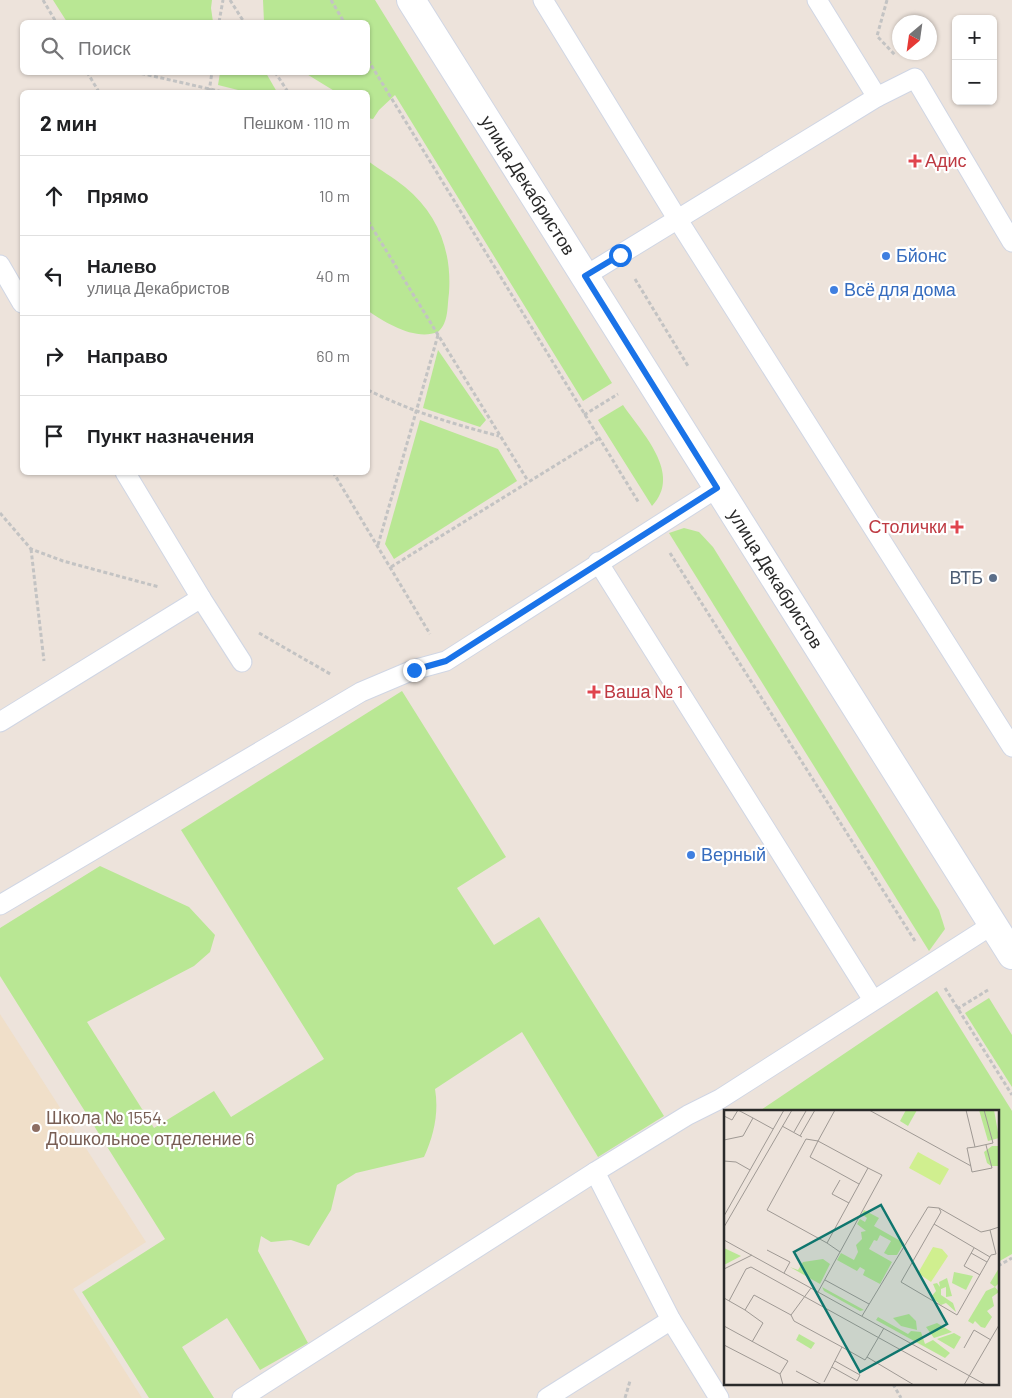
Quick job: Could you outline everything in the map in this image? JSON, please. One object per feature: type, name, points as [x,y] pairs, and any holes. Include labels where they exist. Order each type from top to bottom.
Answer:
[{"type":"main road","name":"улица Декабристов","points":[[411,0],[1012,955]]},
{"type":"lane","points":[[543,0],[678,220],[1012,747]]},
{"type":"lane","points":[[817,0],[876,97]]},
{"type":"lane","points":[[585,276],[876,97],[915,78],[1012,242]]},
{"type":"lane","points":[[0,265],[20,300]]},
{"type":"lane","points":[[127,475],[242,662]]},
{"type":"lane","points":[[0,905],[361,692],[414,670],[446,661],[598,562],[717,488]]},
{"type":"lane","points":[[598,562],[873,1000]]},
{"type":"lane","points":[[0,722],[201,598]]},
{"type":"lane","points":[[242,1398],[595,1172],[688,1115],[720,1099],[873,1000],[931,966],[992,925]]},
{"type":"lane","points":[[595,1172],[671,1320],[720,1398]]},
{"type":"lane","points":[[547,1398],[671,1320]]},
{"type":"path","points":[[43,0],[55,20]]},
{"type":"path","points":[[219,20],[223,0]]},
{"type":"path","points":[[230,0],[243,20]]},
{"type":"path","points":[[331,0],[343,20]]},
{"type":"path","points":[[887,0],[877,36],[915,78]]},
{"type":"path","points":[[370,63],[598,439],[1012,1095]]},
{"type":"path","points":[[89,75],[98,90]]},
{"type":"path","points":[[147,75],[205,90]]},
{"type":"path","points":[[209,90],[212,75]]},
{"type":"path","points":[[277,75],[287,90]]},
{"type":"path","points":[[370,224],[528,481]]},
{"type":"path","points":[[620,255],[688,366]]},
{"type":"path","points":[[378,546],[438,335]]},
{"type":"path","points":[[370,391],[438,420],[500,436]]},
{"type":"path","points":[[584,415],[618,394]]},
{"type":"path","points":[[391,567],[598,439]]},
{"type":"path","points":[[335,475],[446,661]]},
{"type":"path","points":[[0,513],[31,549],[63,561],[201,598]]},
{"type":"path","points":[[31,549],[48,691]]},
{"type":"path","points":[[253,630],[361,692]]},
{"type":"path","points":[[957,1009],[988,990]]},
{"type":"path","points":[[1000,1265],[1012,1258]]},
{"type":"path","points":[[895,1386],[901,1398]]},
{"type":"shaded area","name":"Школа № 1554. Дошкольное отделение 6","points":[[0,1014],[146,1242],[73,1289],[142,1398],[0,1398]]},
{"type":"green space","points":[[53,0],[212,0],[213,20],[66,20]]},
{"type":"green space","points":[[263,0],[375,0],[612,383],[583,401],[395,95],[379,110],[373,119],[370,118],[370,90],[333,90],[308,75],[370,75],[370,20],[264,20]]},
{"type":"green space","points":[[220,75],[267,75],[276,90],[238,90],[218,85]]},
{"type":"green space","points":[[370,162],[400,183],[426,209],[440,234],[448,263],[448,309],[444,324],[438,332],[420,334],[410,332],[383,321],[370,312]]},
{"type":"green space","points":[[438,350],[486,420],[480,427],[423,408]]},
{"type":"green space","points":[[623,405],[649,441],[661,467],[663,481],[660,494],[652,506],[598,420]]},
{"type":"green space","points":[[420,420],[498,449],[517,481],[394,559],[385,544]]},
{"type":"green space","points":[[684,528],[699,532],[713,547],[939,910],[945,929],[929,951],[669,533]]},
{"type":"green space","points":[[402,691],[506,857],[457,888],[494,945],[539,917],[664,1116],[598,1157],[522,1032],[435,1089],[435,1123],[424,1157],[356,1173],[337,1185],[331,1210],[309,1246],[291,1240],[271,1242],[261,1236],[258,1251],[308,1343],[260,1370],[227,1318],[182,1347],[214,1398],[149,1398],[82,1292],[165,1239],[0,976],[0,928],[100,866],[189,907],[215,935],[210,952],[194,966],[87,1022],[154,1128],[214,1091],[231,1117],[324,1059],[181,830]]},
{"type":"green space","points":[[937,991],[1012,1111],[1012,1254],[1000,1261],[1000,1110],[761,1110]]},
{"type":"green space","points":[[989,998],[1012,1035],[1012,1087],[965,1013]]},
{"type":"place","name":"Адис","points":[[915,161]]},
{"type":"place","name":"Бйонс","points":[[886,256]]},
{"type":"place","name":"Всё для дома","points":[[834,290]]},
{"type":"place","name":"Столички","points":[[957,527]]},
{"type":"place","name":"ВТБ","points":[[993,578]]},
{"type":"place","name":"Ваша № 1","points":[[594,692]]},
{"type":"place","name":"Верный","points":[[691,855]]},
{"type":"place","name":"Школа № 1554. Дошкольное отделение 6","points":[[36,1128]]},
{"type":"route","points":[[414,670],[446,661],[598,562],[717,488],[585,276],[620,255]]}]
